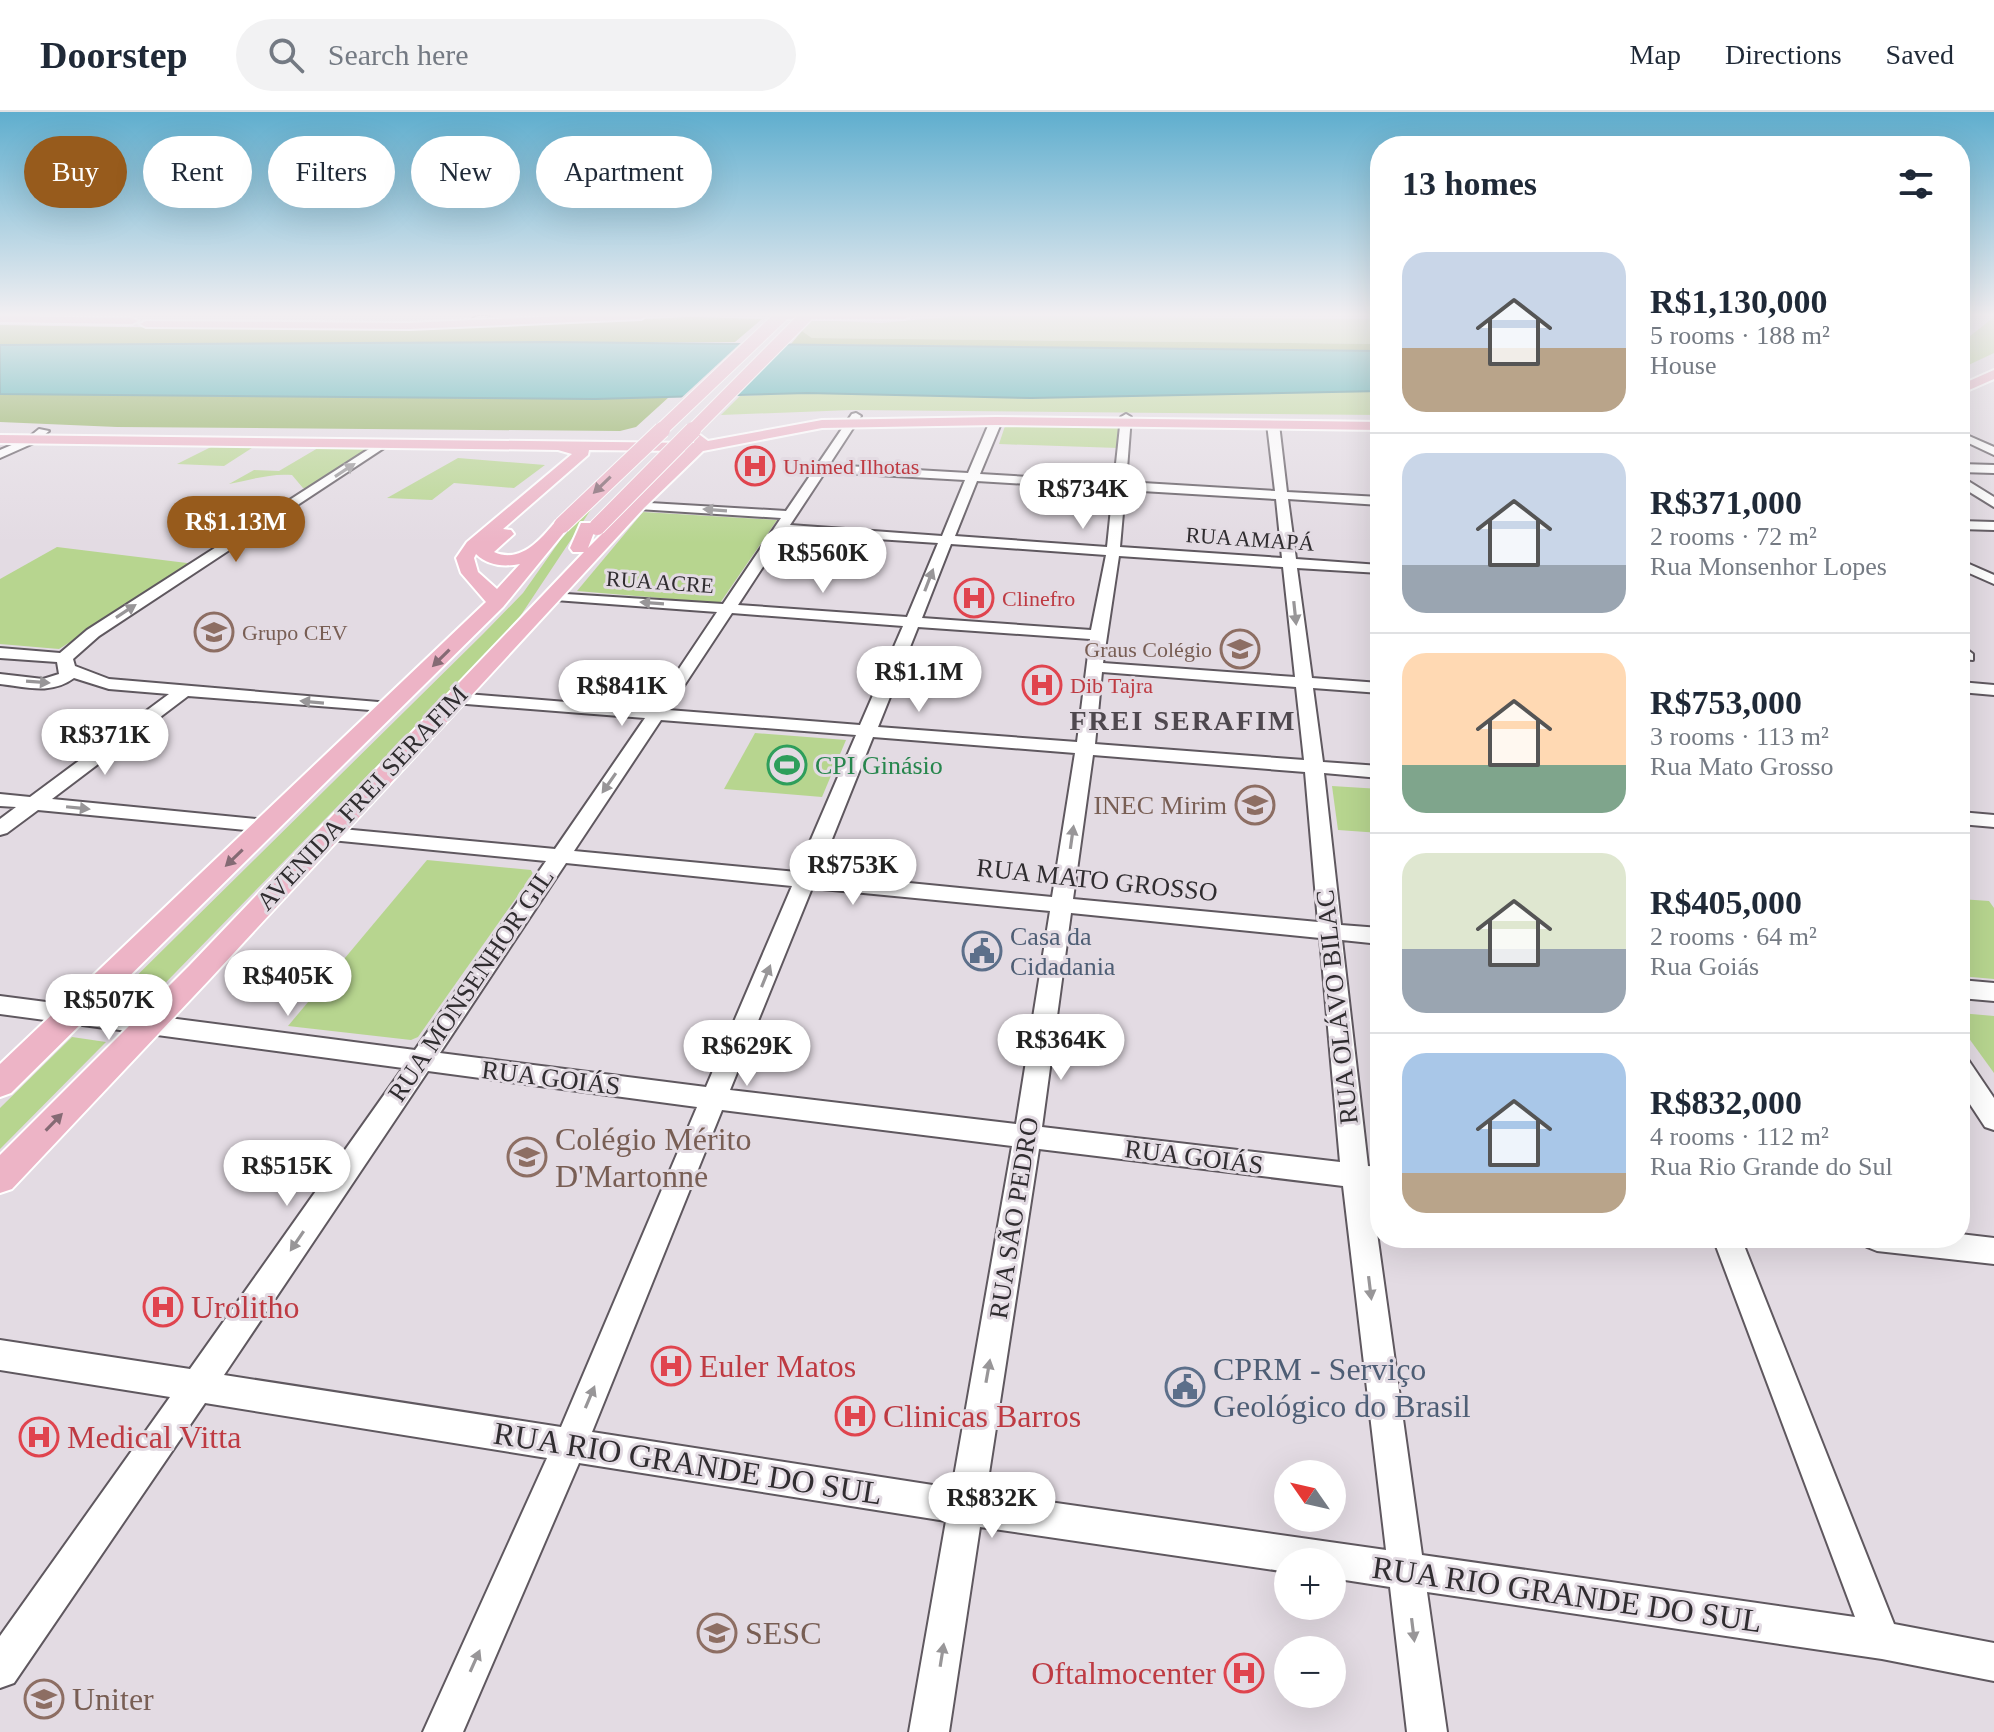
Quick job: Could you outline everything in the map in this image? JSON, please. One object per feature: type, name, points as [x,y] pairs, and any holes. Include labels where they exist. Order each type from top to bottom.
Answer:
[{"type":"main road","name":"AVENIDA FREI SERAFIM","points":[[0,1084],[390,708],[496,603],[562,525],[702,392]]},
{"type":"main road","points":[[592,527],[636,472],[719,392]]},
{"type":"main road","points":[[592,527],[729,392]]},
{"type":"main road","points":[[854,420],[1370,419]]},
{"type":"main road","points":[[308,439],[651,445],[695,442],[854,420],[1126,420],[1370,426]]},
{"type":"main road","points":[[0,431],[38,436]]},
{"type":"main road","points":[[0,439],[38,436],[695,442]]},
{"type":"main road","points":[[548,601],[695,442]]},
{"type":"main road","points":[[510,444],[583,451],[576,467],[485,551],[500,564],[524,561],[542,549]]},
{"type":"main road","points":[[496,603],[489,591],[470,577],[465,558],[468,551],[576,467],[602,454],[651,445]]},
{"type":"main road","name":"AVENIDA FREI SERAFIM","points":[[0,1178],[331,834],[454,698],[548,601],[545,594],[592,527]]},
{"type":"main road","points":[[470,577],[488,584],[498,582],[500,564]]},
{"type":"street","name":"RUA MONSENHOR GIL","points":[[0,1669],[199,1385],[730,609],[854,420]]},
{"type":"street","name":"RUA SÃO PEDRO","points":[[929,1732],[1027,1138],[1062,905],[1098,635],[1113,552],[1126,420]]},
{"type":"street","points":[[443,1732],[570,1444],[996,421]]},
{"type":"street","name":"RUA OLÁVO BILAC","points":[[1273,424],[1314,766],[1330,931],[1370,1199]]},
{"type":"street","points":[[0,454],[38,436]]},
{"type":"street","points":[[1970,440],[1994,451]]},
{"type":"street","points":[[0,679],[51,683],[67,676],[66,663],[103,626],[387,442]]},
{"type":"street","points":[[821,468],[1370,501]]},
{"type":"street","points":[[1970,468],[1994,469]]},
{"type":"street","points":[[1970,487],[1994,503]]},
{"type":"street","name":"RUA AMAPÁ","points":[[638,505],[945,541],[1370,568]]},
{"type":"street","points":[[1970,525],[1994,526]]},
{"type":"street","points":[[1970,569],[1994,580]]},
{"type":"street","name":"RUA ACRE","points":[[548,601],[730,609],[1098,635]]},
{"type":"street","points":[[0,653],[66,663],[99,682],[390,708]]},
{"type":"street","points":[[1096,667],[1370,687]]},
{"type":"street","points":[[1970,688],[1994,690]]},
{"type":"street","points":[[0,829],[184,691]]},
{"type":"street","points":[[454,698],[1370,771]]},
{"type":"street","points":[[0,800],[267,826]]},
{"type":"street","points":[[1970,819],[1994,821]]},
{"type":"street","name":"RUA MATO GROSSO","points":[[331,834],[1370,935]]},
{"type":"street","points":[[1970,990],[1994,992]]},
{"type":"street","name":"RUA GOIÁS","points":[[0,1005],[715,1099],[1368,1178]]},
{"type":"street","points":[[1970,1083],[1994,1119]]},
{"type":"street","name":"RUA OLÁVO BILAC","points":[[1375,1248],[1405,1571],[1427,1732]]},
{"type":"street","points":[[1731,1248],[1882,1640]]},
{"type":"street","points":[[1967,1248],[1994,1251]]},
{"type":"street","name":"RUA RIO GRANDE DO SUL","points":[[0,1355],[965,1507],[1882,1640],[1994,1662]]},
{"type":"green space","points":[[1370,392],[1370,415],[852,410],[721,415],[740,396],[807,393],[1031,398]]},
{"type":"green space","points":[[113,393],[237,397],[669,397],[636,427],[620,431],[117,427],[0,422],[0,394]]},
{"type":"green space","points":[[1005,426],[1120,426],[1118,448],[999,444]]},
{"type":"green space","points":[[213,446],[255,446],[224,466],[177,464]]},
{"type":"green space","points":[[318,448],[373,449],[312,489],[303,488],[292,475],[268,476],[229,484],[254,470],[279,471]]},
{"type":"green space","points":[[458,458],[545,465],[514,488],[454,483],[432,500],[387,498]]},
{"type":"green space","points":[[596,502],[519,618],[485,655],[136,1013],[104,1008],[523,593],[561,539]]},
{"type":"green space","points":[[643,512],[777,520],[720,603],[577,591]]},
{"type":"green space","points":[[57,547],[195,564],[59,649],[0,644],[0,579]]},
{"type":"green space","name":"CPI Ginásio","points":[[755,733],[846,740],[822,797],[724,789]]},
{"type":"green space","points":[[1332,786],[1370,788],[1370,832],[1338,830]]},
{"type":"green space","points":[[427,860],[531,870],[533,874],[418,1037],[411,1040],[288,1026]]},
{"type":"green space","points":[[1970,900],[1989,901],[1994,908],[1994,979],[1970,977]]},
{"type":"green space","points":[[1970,1014],[1994,1016],[1994,1073],[1970,1040]]},
{"type":"green space","points":[[72,1037],[106,1042],[0,1149],[0,1108]]},
{"type":"water","points":[[1350,392],[1031,398],[807,393],[595,399],[0,394]]},
{"type":"pier","points":[[688,392],[737,392],[729,400],[678,401]]},
{"type":"place","name":"Unimed Ilhotas","points":[[755,466]]},
{"type":"place","name":"Clinefro","points":[[974,598]]},
{"type":"place","name":"Grupo CEV","points":[[214,632]]},
{"type":"place","name":"Graus Colégio","points":[[1240,649]]},
{"type":"place","name":"Dib Tajra","points":[[1042,685]]},
{"type":"place","name":"CPI Ginásio","points":[[787,765]]},
{"type":"place","name":"INEC Mirim","points":[[1255,805]]},
{"type":"place","name":"Casa da Cidadania","points":[[982,951]]},
{"type":"place","name":"Colégio Mérito D'Martonne","points":[[527,1157]]},
{"type":"place","name":"Urolitho","points":[[163,1307]]},
{"type":"place","name":"Euler Matos","points":[[671,1366]]},
{"type":"place","name":"CPRM - Serviço Geológico do Brasil","points":[[1185,1387]]},
{"type":"place","name":"Clinicas Barros","points":[[855,1416]]},
{"type":"place","name":"Medical Vitta","points":[[39,1437]]},
{"type":"place","name":"SESC","points":[[717,1633]]},
{"type":"place","name":"Oftalmocenter","points":[[1244,1673]]},
{"type":"place","name":"Uniter","points":[[44,1699]]},
{"type":"district","name":"FREI SERAFIM","points":[[1183,720]]}]
